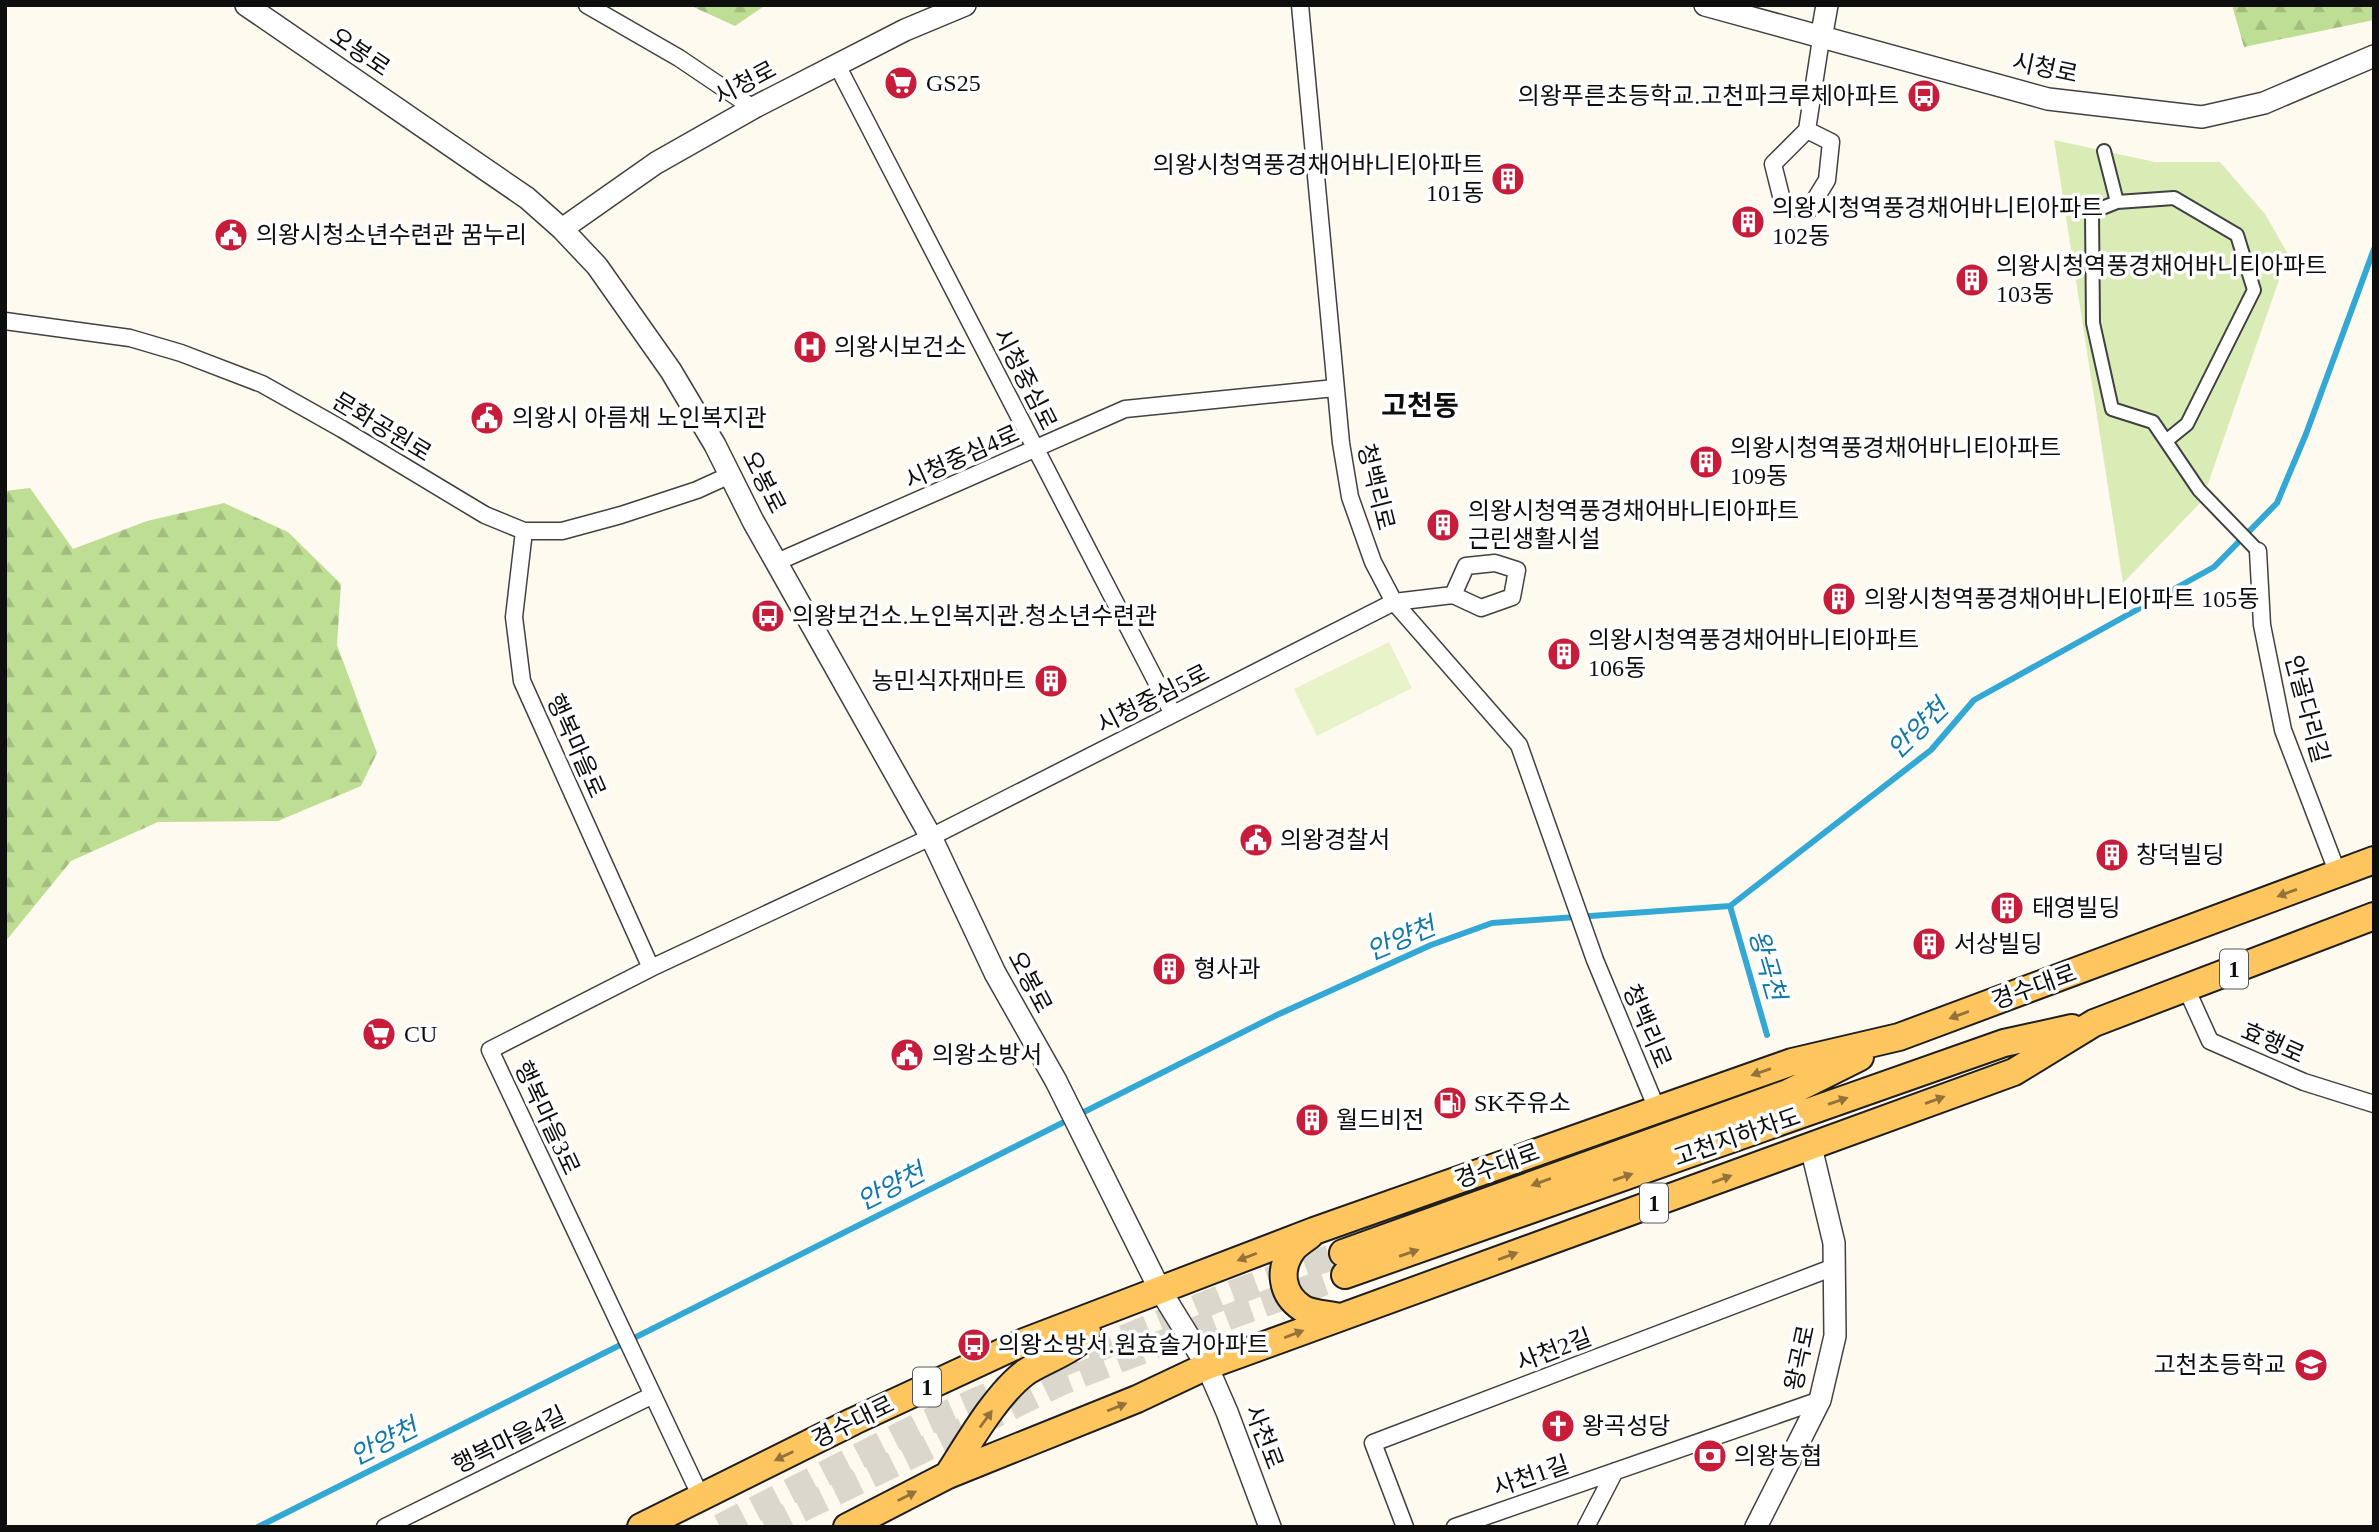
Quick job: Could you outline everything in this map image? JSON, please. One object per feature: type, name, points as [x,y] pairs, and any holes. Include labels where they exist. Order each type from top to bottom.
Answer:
[{"type":"main road","name":"경수대로","points":[[641,1527],[853,1421],[1024,1342],[1314,1231],[1792,1062],[1899,1037],[2374,860]]},
{"type":"main road","name":"1","points":[[847,1527],[947,1475],[1137,1399],[1207,1366],[2014,1072],[2094,1023],[2374,916]]},
{"type":"main road","name":"고천지하차도","points":[[1899,1037],[1788,1093],[1344,1264],[2004,1043],[2094,1023]]},
{"type":"main road","points":[[1314,1231],[1293,1249],[1284,1271],[1284,1287],[1290,1297],[1304,1309],[1340,1317]]},
{"type":"main road","points":[[947,1475],[986,1418],[1020,1376],[1086,1336],[1085,1325],[1065,1327]]},
{"type":"street","name":"오봉로","points":[[246,5],[527,198],[562,229],[597,266],[671,371],[715,444],[777,562],[932,837],[995,974],[1056,1081],[1160,1290]]},
{"type":"street","points":[[587,5],[679,58],[753,108]]},
{"type":"street","name":"시청로","points":[[562,229],[656,163],[753,108],[905,30],[965,5]]},
{"type":"street","name":"청백리로","points":[[1300,5],[1335,388],[1350,497],[1373,562],[1394,602],[1519,744],[1595,960],[1657,1109]]},
{"type":"street","name":"시청로","points":[[1705,5],[1821,39],[2048,99],[2202,117],[2264,103],[2374,57]]},
{"type":"street","points":[[1807,130],[1831,142],[1827,180],[1808,211],[1783,204],[1773,164],[1807,130],[1827,5]]},
{"type":"street","name":"시청중심로","points":[[836,65],[1173,714]]},
{"type":"street","points":[[2104,151],[2117,202]]},
{"type":"street","points":[[2166,442],[2187,424],[2253,290],[2237,235],[2174,198],[2117,202],[2092,212],[2092,323],[2112,409],[2153,422],[2166,442],[2199,490],[2258,551]]},
{"type":"street","name":"문화공원로","points":[[5,321],[130,338],[181,353],[262,384],[485,515],[524,531],[562,531],[621,515],[697,490],[730,475]]},
{"type":"street","name":"시청중심4로","points":[[777,562],[1125,409],[1335,388]]},
{"type":"street","name":"행복마을로","points":[[524,531],[514,617],[522,681],[651,968]]},
{"type":"street","name":"안골다리길","points":[[2258,551],[2262,625],[2283,730],[2338,874]]},
{"type":"street","name":"시청중심5로","points":[[932,837],[1394,602],[1452,594]]},
{"type":"street","name":"행복마을3로","points":[[701,1497],[490,1050],[651,968],[932,837]]},
{"type":"street","name":"효행로","points":[[2186,988],[2210,1041],[2304,1082],[2374,1104]]},
{"type":"street","name":"왕곡로","points":[[1756,1527],[1820,1400],[1835,1336],[1834,1244],[1811,1147]]},
{"type":"street","name":"사천2길","points":[[1405,1527],[1373,1443],[1834,1267]]},
{"type":"street","points":[[1160,1290],[1207,1366]]},
{"type":"street","name":"사천로","points":[[1207,1366],[1270,1527]]},
{"type":"street","name":"행복마을4길","points":[[385,1527],[653,1395]]},
{"type":"street","name":"사천1길","points":[[1455,1527],[1820,1400]]},
{"type":"street","points":[[1586,1527],[1615,1471]]},
{"type":"green space","points":[[689,5],[766,5],[735,26]]},
{"type":"green space","points":[[2232,5],[2374,5],[2374,20],[2244,47]]},
{"type":"green space","points":[[2054,140],[2155,162],[2220,162],[2265,214],[2288,254],[2202,501],[2123,583]]},
{"type":"green space","points":[[30,488],[73,549],[147,521],[224,503],[288,532],[341,584],[337,645],[377,753],[361,786],[278,821],[158,822],[71,861],[5,942],[5,491]]},
{"type":"green space","points":[[1389,642],[1412,688],[1317,736],[1294,689]]},
{"type":"waterway","name":"안양천","points":[[258,1527],[1277,1015],[1431,945],[1492,923],[1730,906],[1931,750],[1974,700],[2214,567],[2277,503],[2306,434],[2374,249]]},
{"type":"waterway","name":"왕곡천","points":[[1730,906],[1767,1035]]},
{"type":"tunnel","points":[[1052,1368],[1230,1294],[1343,1253]]},
{"type":"tunnel","points":[[765,1527],[1060,1383],[1345,1275]]},
{"type":"tunnel","points":[[720,1527],[918,1426],[1017,1383]]},
{"type":"place","name":"GS25","points":[[901,83]]},
{"type":"place","name":"의왕푸른초등학교.고천파크루체아파트","points":[[1924,96]]},
{"type":"place","name":"의왕시청역풍경채어바니티아파트 101동","points":[[1508,179]]},
{"type":"place","name":"의왕시청역풍경채어바니티아파트 102동","points":[[1748,222]]},
{"type":"place","name":"의왕시청소년수련관 꿈누리","points":[[231,235]]},
{"type":"place","name":"의왕시청역풍경채어바니티아파트 103동","points":[[1972,280]]},
{"type":"place","name":"의왕시보건소","points":[[810,347]]},
{"type":"place","name":"의왕시 아름채 노인복지관","points":[[487,418]]},
{"type":"place","name":"의왕시청역풍경채어바니티아파트 109동","points":[[1706,462]]},
{"type":"place","name":"의왕시청역풍경채어바니티아파트 근린생활시설","points":[[1443,525]]},
{"type":"place","name":"의왕시청역풍경채어바니티아파트 105동","points":[[1839,599]]},
{"type":"place","name":"의왕보건소.노인복지관.청소년수련관","points":[[768,616]]},
{"type":"place","name":"의왕시청역풍경채어바니티아파트 106동","points":[[1564,654]]},
{"type":"place","name":"농민식자재마트","points":[[1051,681]]},
{"type":"place","name":"의왕경찰서","points":[[1256,840]]},
{"type":"place","name":"창덕빌딩","points":[[2112,855]]},
{"type":"place","name":"태영빌딩","points":[[2007,908]]},
{"type":"place","name":"서상빌딩","points":[[1929,944]]},
{"type":"place","name":"형사과","points":[[1169,969]]},
{"type":"place","name":"CU","points":[[379,1034]]},
{"type":"place","name":"의왕소방서","points":[[907,1055]]},
{"type":"place","name":"SK주유소","points":[[1450,1103]]},
{"type":"place","name":"월드비전","points":[[1312,1120]]},
{"type":"place","name":"의왕소방서.원효솔거아파트","points":[[974,1345]]},
{"type":"place","name":"고천초등학교","points":[[2311,1365]]},
{"type":"place","name":"왕곡성당","points":[[1558,1426]]},
{"type":"place","name":"의왕농협","points":[[1710,1456]]},
{"type":"district","name":"고천동","points":[[1420,405]]}]
